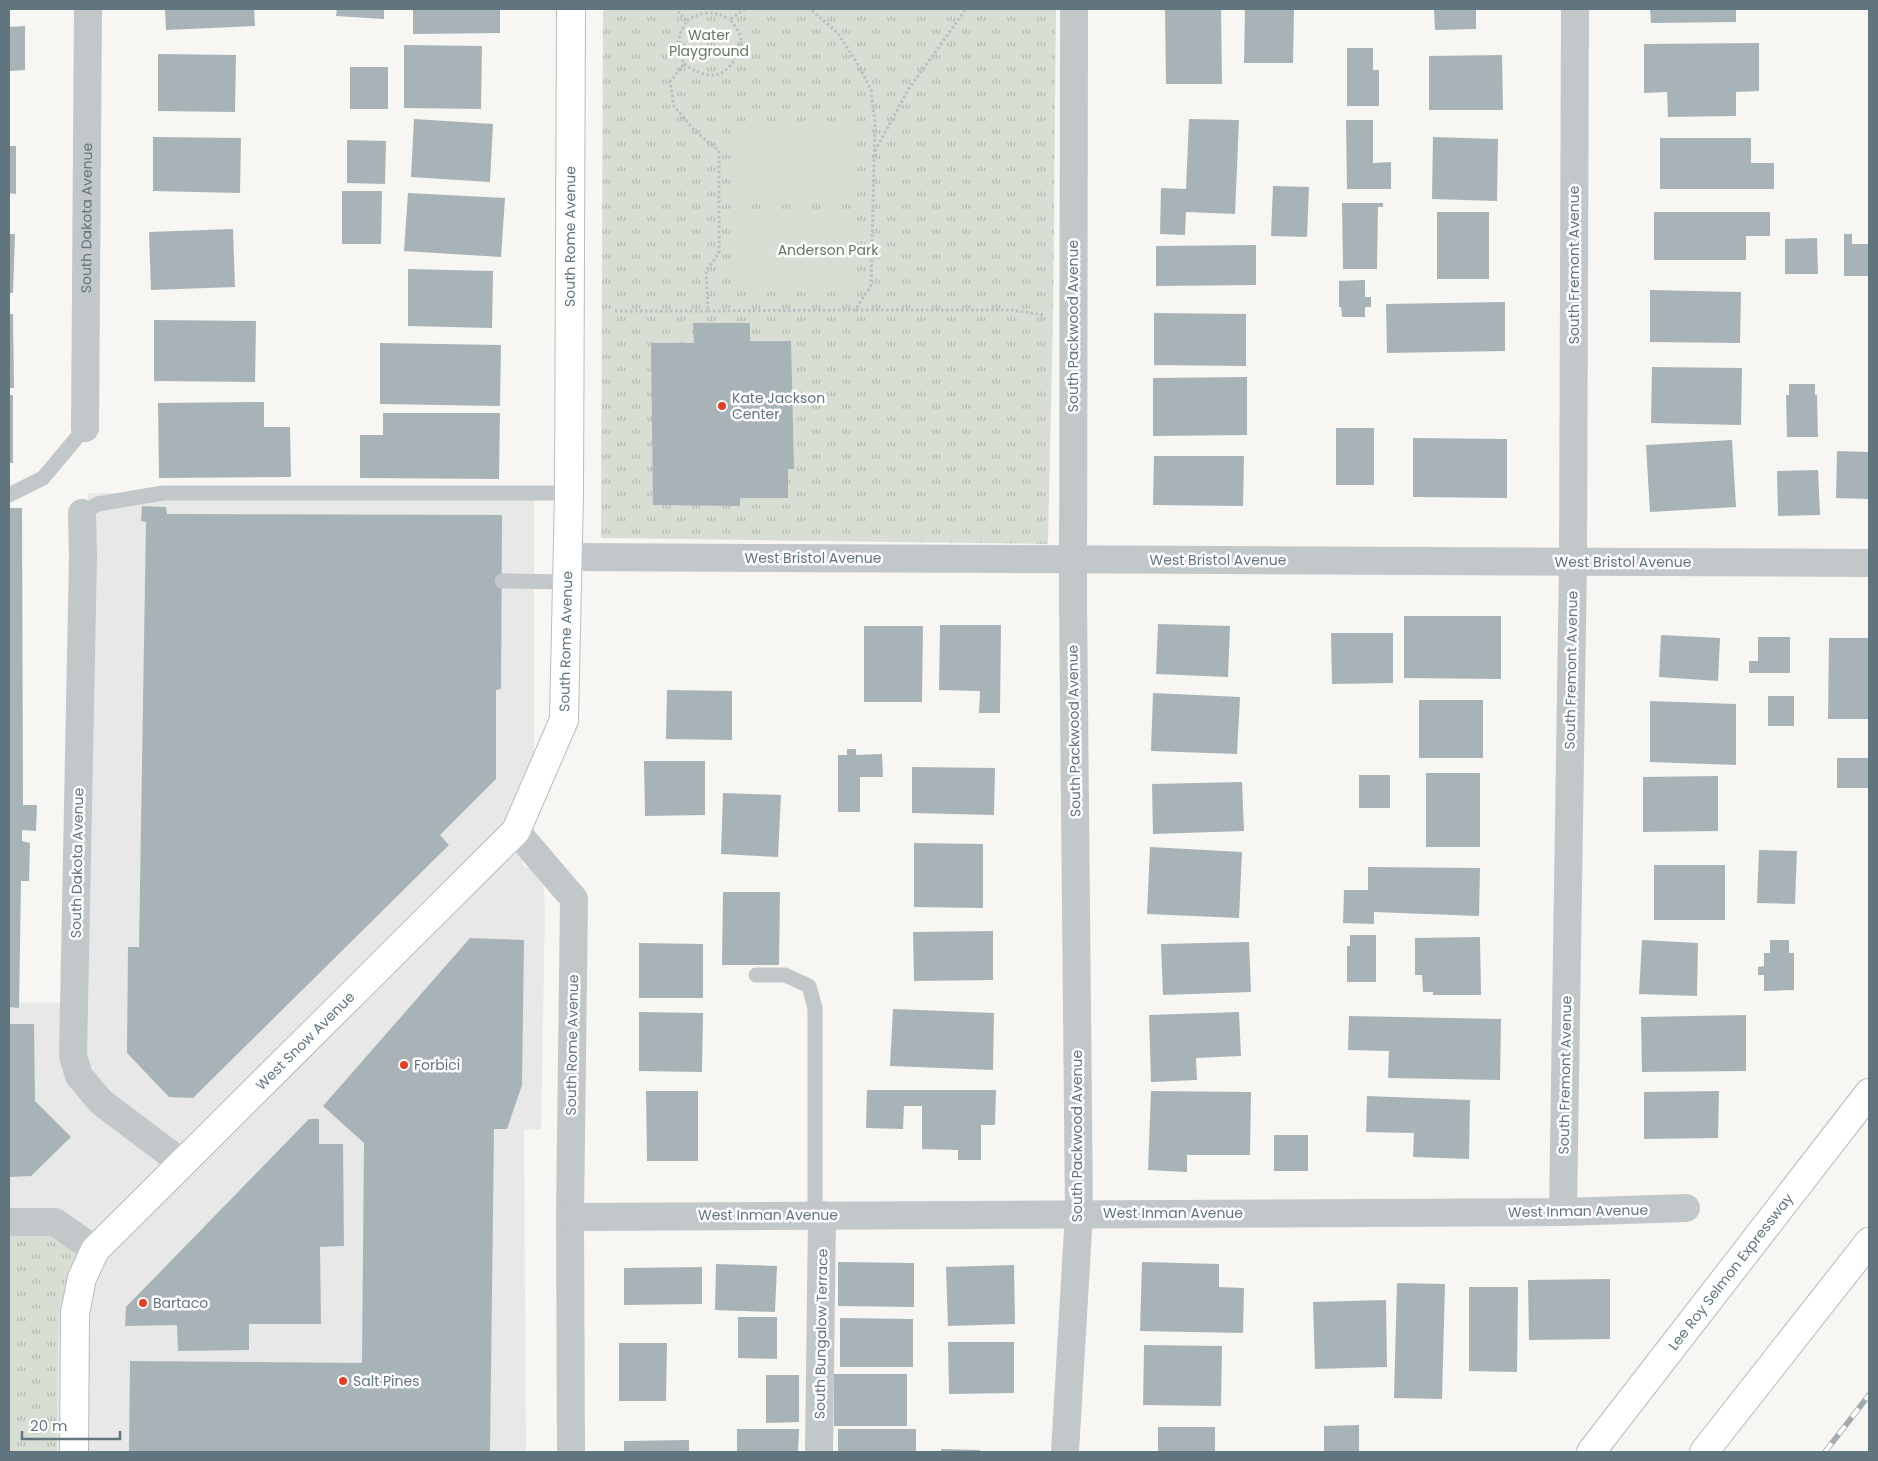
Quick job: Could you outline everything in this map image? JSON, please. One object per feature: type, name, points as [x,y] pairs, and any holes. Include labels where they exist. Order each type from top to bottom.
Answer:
[{"type":"main road","name":"South Rome Avenue","points":[[516,831],[564,720],[569,493],[571,9]]},
{"type":"main road","name":"West Snow Avenue","points":[[94,1250],[516,831]]},
{"type":"main road","name":"Lee Roy Selmon Expressway","points":[[1592,1452],[1869,1094]]},
{"type":"main road","points":[[1704,1452],[1869,1242]]},
{"type":"main road","points":[[74,1452],[75,1313],[82,1278],[94,1250]]},
{"type":"street","name":"South Dakota Avenue","points":[[85,428],[88,9]]},
{"type":"street","name":"South Packwood Avenue","points":[[1065,1452],[1079,1213],[1073,560],[1074,9]]},
{"type":"street","name":"South Fremont Avenue","points":[[1563,1212],[1573,562],[1575,9]]},
{"type":"street","name":"South Dakota Avenue","points":[[82,513],[83,556],[72,1056],[79,1076],[101,1102],[182,1163]]},
{"type":"street","name":"West Bristol Avenue","points":[[567,570],[1073,560],[1869,563]]},
{"type":"street","name":"South Rome Avenue","points":[[516,831],[574,898],[570,1216],[571,1452]]},
{"type":"street","name":"West Inman Avenue","points":[[570,1216],[1563,1212],[1686,1208]]},
{"type":"street","name":"South Bungalow Terrace","points":[[819,1215],[819,1452]]},
{"type":"street","points":[[9,1222],[55,1222],[94,1250]]},
{"type":"lane","points":[[9,495],[43,478],[85,428]]},
{"type":"lane","points":[[82,513],[98,504],[163,493],[569,493]]},
{"type":"lane","points":[[502,581],[567,570]]},
{"type":"lane","points":[[756,975],[785,976],[808,986],[815,1008],[819,1215]]},
{"type":"path","points":[[675,9],[687,21]]},
{"type":"path","points":[[730,19],[745,9]]},
{"type":"path","points":[[810,9],[838,33],[859,66],[871,90],[876,122],[871,286],[855,310]]},
{"type":"path","points":[[874,151],[908,90],[966,9]]},
{"type":"path","points":[[715,12],[730,19],[741,36],[741,49],[730,68],[716,75],[699,74],[684,64],[678,49],[679,33],[687,21],[698,14],[715,12]]},
{"type":"path","points":[[684,64],[670,82],[674,106],[695,131],[719,151],[719,253],[706,271],[708,311]]},
{"type":"path","points":[[616,311],[1011,310],[1046,315]]},
{"type":"shaded area","points":[[88,493],[534,494],[534,763],[523,787],[523,866],[543,874],[545,910],[541,1129],[524,1130],[526,1452],[9,1452],[9,1002],[67,1003],[84,640]]},
{"type":"green space","name":"Anderson Park","points":[[603,9],[1056,9],[1053,316],[1048,544],[601,538]]},
{"type":"green space","points":[[733,129],[851,129],[851,199],[733,199]]},
{"type":"green space","points":[[733,212],[851,213],[851,288],[732,287]]},
{"type":"green space","points":[[59,1224],[84,1253],[60,1306],[57,1452],[9,1452],[9,1227]]},
{"type":"building","points":[[165,9],[254,9],[255,26],[166,30]]},
{"type":"building","points":[[337,9],[384,9],[384,19],[336,16]]},
{"type":"building","points":[[413,9],[500,9],[500,33],[413,34]]},
{"type":"building","points":[[1165,9],[1221,9],[1222,84],[1166,84]]},
{"type":"building","points":[[1245,9],[1294,9],[1293,63],[1244,63]]},
{"type":"building","points":[[1434,9],[1476,9],[1476,29],[1435,30]]},
{"type":"building","points":[[1650,9],[1736,9],[1736,22],[1651,23]]},
{"type":"building","points":[[25,26],[25,70],[9,71],[9,27]]},
{"type":"building","points":[[1759,43],[1759,91],[1736,92],[1736,116],[1668,117],[1667,92],[1644,93],[1644,44]]},
{"type":"building","points":[[404,45],[482,46],[481,109],[404,108]]},
{"type":"building","points":[[1347,48],[1373,48],[1373,70],[1379,70],[1379,106],[1347,106]]},
{"type":"building","points":[[158,54],[236,55],[235,112],[158,111]]},
{"type":"building","points":[[1502,55],[1503,110],[1429,110],[1429,56]]},
{"type":"building","points":[[350,67],[388,67],[388,109],[350,109]]},
{"type":"building","points":[[414,119],[493,124],[490,182],[411,177]]},
{"type":"building","points":[[1189,119],[1239,120],[1235,214],[1186,212],[1185,235],[1160,234],[1161,188],[1186,189]]},
{"type":"building","points":[[1346,120],[1373,120],[1373,163],[1391,162],[1391,189],[1347,189]]},
{"type":"building","points":[[153,137],[241,138],[240,193],[153,191]]},
{"type":"building","points":[[1433,137],[1498,139],[1497,201],[1432,199]]},
{"type":"building","points":[[1660,138],[1751,138],[1751,163],[1774,163],[1774,189],[1660,189]]},
{"type":"building","points":[[347,140],[386,141],[385,184],[347,183]]},
{"type":"building","points":[[9,146],[16,146],[16,194],[9,193]]},
{"type":"building","points":[[1273,186],[1309,187],[1307,237],[1271,236]]},
{"type":"building","points":[[342,191],[382,191],[381,244],[342,244]]},
{"type":"building","points":[[408,193],[505,198],[501,257],[404,251]]},
{"type":"building","points":[[1342,203],[1383,203],[1383,207],[1378,207],[1377,269],[1343,269]]},
{"type":"building","points":[[1437,212],[1489,212],[1489,279],[1437,279]]},
{"type":"building","points":[[1654,212],[1770,212],[1770,236],[1746,236],[1746,260],[1654,260]]},
{"type":"building","points":[[233,229],[235,287],[151,290],[149,232]]},
{"type":"building","points":[[9,234],[15,234],[13,293],[9,293]]},
{"type":"building","points":[[1844,234],[1852,234],[1852,244],[1869,244],[1869,276],[1844,276]]},
{"type":"building","points":[[1817,238],[1818,274],[1785,274],[1785,239]]},
{"type":"building","points":[[1256,245],[1256,285],[1156,286],[1156,246]]},
{"type":"building","points":[[408,269],[493,271],[492,328],[408,326]]},
{"type":"building","points":[[1365,280],[1365,297],[1371,297],[1371,307],[1365,307],[1365,317],[1342,317],[1341,307],[1339,307],[1339,281]]},
{"type":"building","points":[[1650,290],[1741,292],[1740,343],[1650,342]]},
{"type":"building","points":[[1505,302],[1505,351],[1387,353],[1386,304]]},
{"type":"building","points":[[1154,313],[1246,314],[1246,366],[1154,365]]},
{"type":"building","points":[[9,314],[13,314],[14,388],[9,388]]},
{"type":"building","points":[[154,320],[256,321],[255,382],[154,381]]},
{"type":"building","name":"Kate Jackson Center","points":[[693,323],[750,323],[750,341],[791,341],[794,469],[788,469],[788,498],[740,498],[740,506],[653,505],[651,343],[694,343]]},
{"type":"building","points":[[380,343],[501,345],[500,406],[380,404]]},
{"type":"building","points":[[1652,367],[1742,368],[1741,425],[1651,423]]},
{"type":"building","points":[[1247,377],[1247,435],[1153,436],[1153,378]]},
{"type":"building","points":[[1789,384],[1815,384],[1818,437],[1787,437],[1786,395],[1789,395]]},
{"type":"building","points":[[9,395],[13,395],[13,463],[9,463]]},
{"type":"building","points":[[264,402],[264,427],[290,427],[291,477],[159,478],[158,403]]},
{"type":"building","points":[[383,413],[500,413],[499,479],[360,478],[360,435],[383,435]]},
{"type":"building","points":[[1336,428],[1374,428],[1374,485],[1336,485]]},
{"type":"building","points":[[1413,438],[1507,439],[1507,498],[1413,497]]},
{"type":"building","points":[[1732,440],[1736,507],[1650,512],[1646,445]]},
{"type":"building","points":[[1837,451],[1869,452],[1869,499],[1836,498]]},
{"type":"building","points":[[1154,456],[1244,456],[1243,506],[1153,505]]},
{"type":"building","points":[[1818,470],[1820,515],[1778,516],[1777,471]]},
{"type":"building","points":[[142,506],[166,507],[167,514],[502,515],[501,689],[496,690],[496,779],[440,835],[449,845],[193,1098],[169,1097],[127,1053],[128,947],[139,947],[146,522],[141,521]]},
{"type":"building","points":[[9,508],[22,508],[23,805],[37,805],[36,831],[22,830],[22,841],[30,843],[29,881],[21,881],[19,1008],[9,1007]]},
{"type":"building","points":[[1404,616],[1501,616],[1501,679],[1404,678]]},
{"type":"building","points":[[1158,624],[1230,626],[1228,677],[1156,674]]},
{"type":"building","points":[[940,625],[1001,625],[1000,713],[979,713],[980,691],[939,690]]},
{"type":"building","points":[[864,626],[923,626],[922,702],[864,702]]},
{"type":"building","points":[[1331,633],[1393,633],[1393,683],[1332,684]]},
{"type":"building","points":[[1661,635],[1720,638],[1718,681],[1659,677]]},
{"type":"building","points":[[1758,637],[1790,637],[1790,673],[1749,673],[1749,661],[1758,661]]},
{"type":"building","points":[[1829,638],[1869,638],[1869,719],[1828,719]]},
{"type":"building","points":[[667,690],[732,691],[732,740],[666,739]]},
{"type":"building","points":[[1153,693],[1240,697],[1237,754],[1151,751]]},
{"type":"building","points":[[1768,696],[1794,696],[1794,726],[1768,726]]},
{"type":"building","points":[[1419,700],[1483,700],[1483,758],[1419,758]]},
{"type":"building","points":[[1650,701],[1736,704],[1736,765],[1650,762]]},
{"type":"building","points":[[847,749],[856,749],[856,755],[882,754],[883,777],[860,777],[860,812],[838,812],[838,755],[847,755]]},
{"type":"building","points":[[1837,758],[1868,758],[1868,788],[1837,788]]},
{"type":"building","points":[[644,761],[705,761],[705,815],[645,816]]},
{"type":"building","points":[[912,767],[995,768],[994,815],[912,813]]},
{"type":"building","points":[[1426,773],[1480,773],[1480,847],[1426,847]]},
{"type":"building","points":[[1359,775],[1390,775],[1390,808],[1359,808]]},
{"type":"building","points":[[1718,776],[1718,831],[1643,832],[1643,777]]},
{"type":"building","points":[[1242,782],[1244,831],[1153,834],[1152,784]]},
{"type":"building","points":[[723,793],[781,795],[778,857],[721,854]]},
{"type":"building","points":[[914,843],[983,844],[983,908],[914,907]]},
{"type":"building","points":[[1150,847],[1242,852],[1239,918],[1147,914]]},
{"type":"building","points":[[1759,850],[1797,851],[1795,904],[1757,903]]},
{"type":"building","points":[[1654,865],[1725,865],[1725,920],[1654,920]]},
{"type":"building","points":[[1368,867],[1480,868],[1479,916],[1374,912],[1374,924],[1343,923],[1344,890],[1368,890]]},
{"type":"building","points":[[723,892],[780,892],[779,965],[722,965]]},
{"type":"building","points":[[993,931],[993,980],[914,981],[913,932]]},
{"type":"building","points":[[1350,935],[1376,935],[1376,982],[1347,982],[1347,946],[1350,946]]},
{"type":"building","points":[[1480,937],[1481,995],[1433,995],[1433,992],[1423,992],[1422,975],[1415,975],[1415,938]]},
{"type":"building","points":[[470,938],[524,940],[522,1085],[507,1129],[494,1129],[490,1452],[129,1452],[130,1361],[362,1363],[364,1143],[323,1106]]},
{"type":"building","points":[[1642,940],[1698,943],[1697,996],[1639,994]]},
{"type":"building","points":[[1770,940],[1789,940],[1789,953],[1794,953],[1794,990],[1764,991],[1764,975],[1758,975],[1758,967],[1764,966],[1764,953],[1770,953]]},
{"type":"building","points":[[1249,942],[1251,992],[1163,995],[1161,944]]},
{"type":"building","points":[[639,943],[703,944],[703,998],[639,998]]},
{"type":"building","points":[[893,1009],[994,1013],[993,1070],[890,1066]]},
{"type":"building","points":[[639,1012],[703,1013],[702,1072],[639,1071]]},
{"type":"building","points":[[1239,1012],[1241,1056],[1196,1058],[1197,1080],[1151,1082],[1149,1015]]},
{"type":"building","points":[[1746,1015],[1746,1071],[1642,1072],[1641,1017]]},
{"type":"building","points":[[1349,1016],[1501,1019],[1500,1080],[1388,1078],[1389,1051],[1348,1050]]},
{"type":"building","points":[[9,1024],[34,1024],[35,1101],[71,1137],[31,1176],[9,1177]]},
{"type":"building","points":[[867,1090],[996,1090],[995,1125],[981,1125],[981,1160],[958,1160],[958,1150],[922,1149],[922,1106],[904,1106],[903,1129],[866,1128]]},
{"type":"building","points":[[646,1091],[698,1091],[698,1161],[647,1161]]},
{"type":"building","points":[[1151,1091],[1251,1092],[1250,1155],[1187,1155],[1187,1172],[1148,1170]]},
{"type":"building","points":[[1719,1091],[1718,1138],[1644,1139],[1644,1092]]},
{"type":"building","points":[[1367,1096],[1470,1100],[1469,1159],[1413,1157],[1414,1133],[1366,1132]]},
{"type":"building","points":[[309,1119],[319,1119],[319,1144],[343,1144],[344,1246],[320,1247],[321,1324],[249,1324],[249,1350],[178,1351],[177,1325],[125,1326],[126,1307]]},
{"type":"building","points":[[1274,1135],[1308,1135],[1308,1171],[1274,1171]]},
{"type":"building","points":[[838,1262],[914,1263],[914,1307],[838,1306]]},
{"type":"building","points":[[1142,1262],[1219,1264],[1219,1287],[1244,1288],[1243,1333],[1140,1331]]},
{"type":"building","points":[[716,1264],[777,1266],[775,1312],[715,1310]]},
{"type":"building","points":[[1014,1265],[1015,1324],[948,1326],[946,1267]]},
{"type":"building","points":[[702,1267],[702,1304],[624,1305],[624,1268]]},
{"type":"building","points":[[1610,1279],[1610,1339],[1529,1340],[1528,1280]]},
{"type":"building","points":[[1397,1283],[1445,1284],[1442,1399],[1394,1398]]},
{"type":"building","points":[[1469,1287],[1518,1287],[1517,1372],[1469,1371]]},
{"type":"building","points":[[1386,1300],[1387,1367],[1315,1369],[1313,1302]]},
{"type":"building","points":[[738,1317],[777,1317],[777,1359],[738,1358]]},
{"type":"building","points":[[840,1318],[913,1319],[913,1367],[840,1367]]},
{"type":"building","points":[[948,1342],[1014,1342],[1014,1393],[949,1394]]},
{"type":"building","points":[[619,1343],[667,1343],[666,1401],[619,1401]]},
{"type":"building","points":[[1144,1345],[1222,1346],[1221,1406],[1143,1405]]},
{"type":"building","points":[[834,1374],[907,1374],[907,1426],[834,1426]]},
{"type":"building","points":[[766,1375],[799,1375],[799,1422],[766,1423]]},
{"type":"building","points":[[1359,1425],[1359,1452],[1324,1452],[1324,1426]]},
{"type":"building","points":[[1158,1427],[1215,1427],[1215,1452],[1158,1452]]},
{"type":"building","points":[[737,1429],[799,1429],[798,1452],[737,1452]]},
{"type":"building","points":[[838,1429],[916,1429],[916,1452],[838,1452]]},
{"type":"building","points":[[689,1440],[689,1452],[624,1452],[624,1441]]},
{"type":"building","points":[[941,1449],[980,1450],[980,1452],[941,1452]]},
{"type":"railway","points":[[1825,1452],[1869,1395]]},
{"type":"place","name":"Kate Jackson Center","points":[[722,406]]},
{"type":"place","name":"Forbici","points":[[404,1065]]},
{"type":"place","name":"Bartaco","points":[[143,1303]]},
{"type":"place","name":"Salt Pines","points":[[343,1381]]},
{"type":"park label","name":"Water Playground","points":[[709,43]]}]
